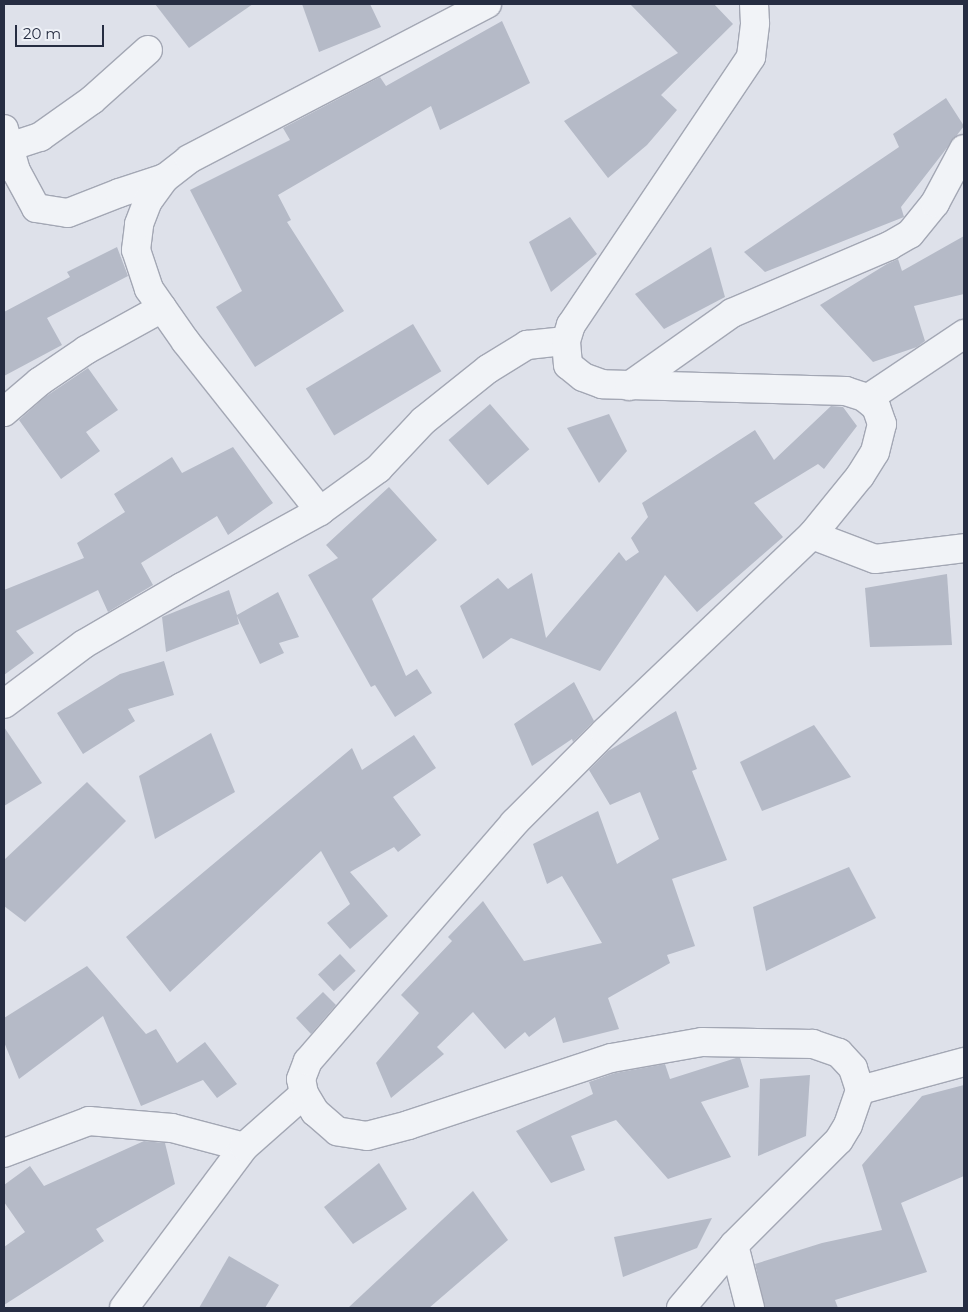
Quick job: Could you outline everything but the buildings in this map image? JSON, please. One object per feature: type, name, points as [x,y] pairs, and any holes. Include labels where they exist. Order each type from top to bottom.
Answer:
[{"type":"street","points":[[320,511],[149,289],[136,250],[138,224],[148,202],[165,178],[189,159],[487,4]]},
{"type":"street","points":[[681,1308],[734,1245],[839,1140],[848,1125],[860,1090],[853,1068],[839,1052],[813,1044],[702,1042],[611,1058],[409,1125],[367,1136],[337,1131],[315,1112],[304,1094],[301,1079],[308,1061],[514,823],[605,732],[812,535],[860,476],[875,452],[882,424],[876,408],[867,399],[846,391],[602,384],[583,377],[568,365],[566,341],[571,325],[751,57],[755,23],[754,4]]},
{"type":"street","points":[[148,50],[92,100],[40,137],[6,138],[16,171],[36,208],[68,213],[119,193],[165,178]]},
{"type":"street","points":[[630,386],[732,314],[889,246],[910,234],[935,203],[964,149]]},
{"type":"street","points":[[4,412],[40,382],[86,350],[162,308]]},
{"type":"street","points":[[867,399],[964,334]]},
{"type":"street","points":[[4,704],[84,644],[182,587],[320,511],[378,470],[424,421],[488,369],[527,345],[566,341]]},
{"type":"street","points":[[812,535],[875,559],[964,548]]},
{"type":"street","points":[[860,1090],[964,1062]]},
{"type":"street","points":[[124,1308],[244,1147],[304,1094]]},
{"type":"street","points":[[4,1153],[89,1121],[172,1128],[244,1147]]},
{"type":"street","points":[[734,1245],[750,1308]]}]
